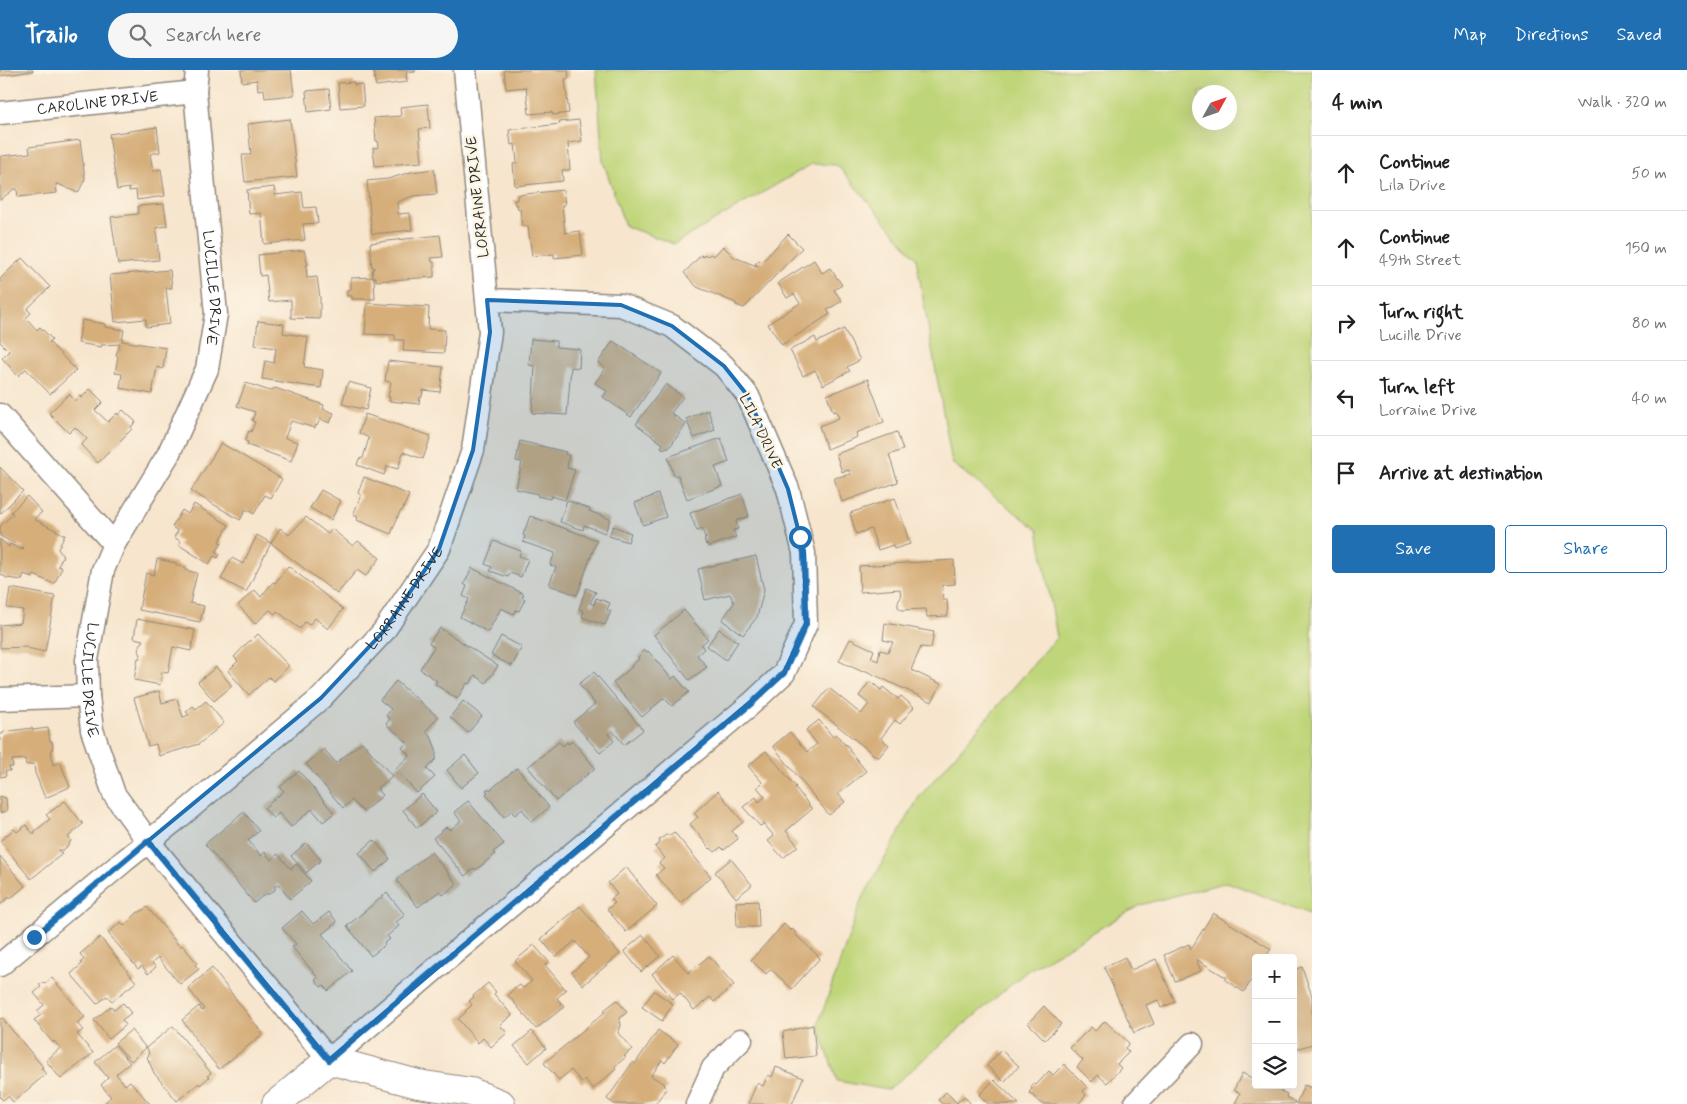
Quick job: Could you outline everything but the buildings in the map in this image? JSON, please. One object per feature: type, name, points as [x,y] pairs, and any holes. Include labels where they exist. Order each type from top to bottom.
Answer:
[{"type":"street","name":"LORRAINE DRIVE","points":[[0,965],[321,698],[383,632],[439,548],[472,450],[490,332],[464,70]]},
{"type":"street","name":"CAROLINE DRIVE","points":[[0,113],[196,81]]},
{"type":"street","name":"LUCILLE DRIVE","points":[[196,81],[216,314],[213,337],[207,369],[168,455],[114,544],[103,570],[87,660],[88,696],[92,730],[114,794],[148,841],[329,1060]]},
{"type":"street","name":"LILA DRIVE","points":[[329,1060],[752,703],[784,673],[806,624],[804,553],[788,489],[748,396],[724,366],[672,326],[621,305],[488,300]]},
{"type":"street","points":[[0,415],[114,544]]},
{"type":"street","points":[[0,699],[88,696]]},
{"type":"street","points":[[697,1104],[713,1068],[741,1040]]},
{"type":"street","points":[[1135,1104],[1192,1044]]},
{"type":"street","points":[[276,1104],[329,1060],[418,1084],[471,1092],[501,1104]]},
{"type":"highlighted area","points":[[487,300],[621,305],[672,326],[724,366],[748,396],[788,489],[804,553],[806,624],[784,673],[329,1060],[148,841],[321,698],[383,632],[439,549],[473,450],[490,332]]},
{"type":"green space","points":[[596,70],[1312,70],[1312,915],[1227,882],[1140,905],[1027,971],[888,1090],[837,1081],[818,1025],[861,901],[919,797],[1057,637],[1038,530],[952,463],[916,258],[837,165],[812,164],[674,244],[625,226],[603,161]]},
{"type":"route","points":[[34,937],[148,841],[329,1060],[752,703],[784,673],[806,624],[804,553],[800,537]]}]
